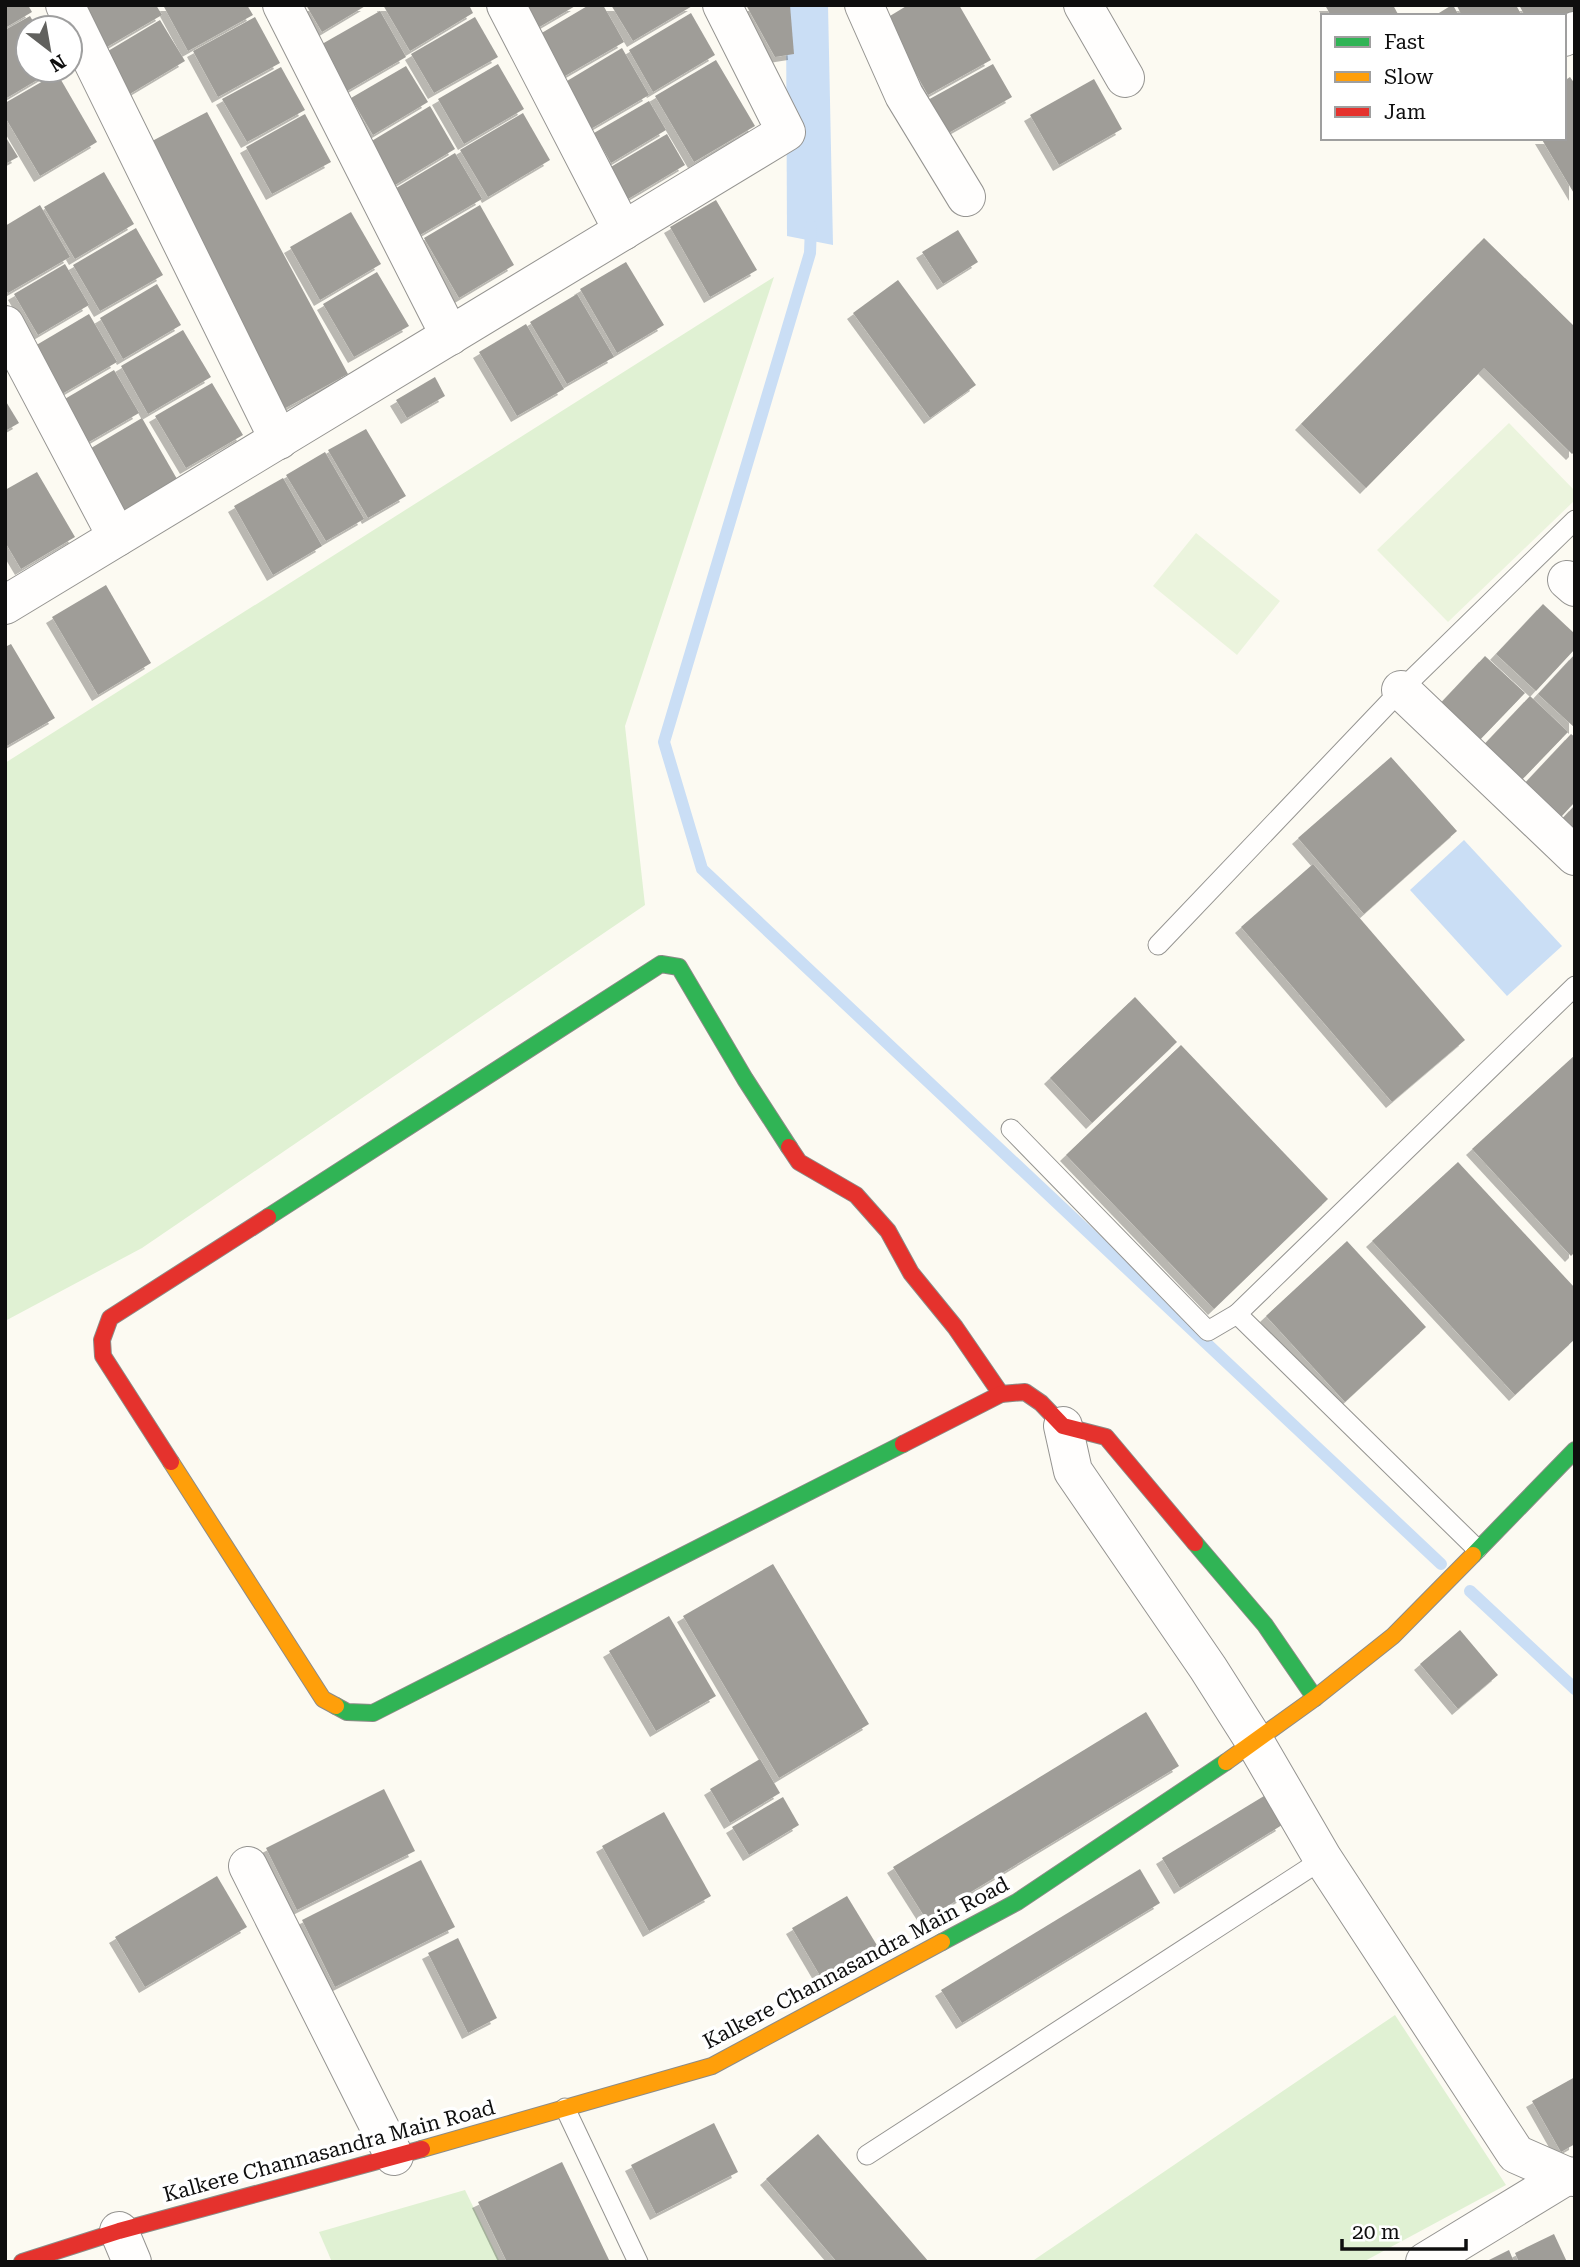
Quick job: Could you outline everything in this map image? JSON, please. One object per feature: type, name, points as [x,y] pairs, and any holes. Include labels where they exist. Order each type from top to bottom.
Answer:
[{"type":"street","points":[[65,5],[279,439]]},
{"type":"street","points":[[282,5],[450,336]]},
{"type":"street","points":[[506,5],[623,231]]},
{"type":"street","points":[[5,605],[786,132],[722,5]]},
{"type":"street","points":[[864,5],[904,95],[965,197]]},
{"type":"street","points":[[1083,5],[1125,78]]},
{"type":"street","points":[[5,325],[117,537]]},
{"type":"street","points":[[1401,690],[1575,856]]},
{"type":"street","points":[[1001,1394],[955,1327],[911,1273],[888,1231],[856,1195],[799,1162],[679,967],[661,964],[110,1318],[102,1340],[103,1356],[323,1699],[347,1712],[373,1713],[1001,1394],[1025,1392],[1041,1403],[1063,1426],[1073,1471],[1208,1668],[1323,1859],[1516,2154],[1570,2176]]},
{"type":"street","points":[[1063,1426],[1106,1437],[1265,1625],[1315,1698]]},
{"type":"street","name":"Kalkere Channasandra Main Road","points":[[22,2262],[125,2246],[394,2156],[712,2066],[1017,1902],[1255,1742],[1393,1636],[1575,1450]]},
{"type":"street","points":[[248,1866],[394,2156]]},
{"type":"street","points":[[1425,2262],[1570,2176]]},
{"type":"lane","points":[[1158,945],[1401,690],[1575,520]]},
{"type":"lane","points":[[1011,1129],[1208,1331],[1237,1314],[1575,986]]},
{"type":"lane","points":[[1237,1314],[1477,1549]]},
{"type":"lane","points":[[867,2155],[1323,1859]]},
{"type":"lane","points":[[565,2108],[638,2262]]},
{"type":"green space","points":[[774,277],[625,726],[645,905],[142,1248],[5,1321],[5,763]]},
{"type":"green space","points":[[1509,423],[1575,491],[1575,500],[1448,622],[1377,550]]},
{"type":"green space","points":[[1196,533],[1280,601],[1237,655],[1153,586]]},
{"type":"green space","points":[[1395,2015],[1506,2185],[1363,2262],[1031,2262]]},
{"type":"green space","points":[[465,2190],[500,2262],[332,2262],[319,2232]]},
{"type":"water","points":[[786,5],[828,5],[833,245],[787,236]]},
{"type":"water","points":[[1464,840],[1562,946],[1507,996],[1410,890]]},
{"type":"building","points":[[5,5],[28,5],[32,12],[14,14],[14,23],[5,28]]},
{"type":"building","points":[[77,5],[156,5],[162,15],[100,51],[84,14]]},
{"type":"building","points":[[163,5],[247,5],[253,15],[188,51]]},
{"type":"building","points":[[306,5],[367,5],[322,32]]},
{"type":"building","points":[[383,5],[469,5],[473,13],[410,51]]},
{"type":"building","points":[[522,5],[577,5],[536,29]]},
{"type":"building","points":[[589,5],[603,5],[624,42],[565,76],[540,34]]},
{"type":"building","points":[[611,5],[694,5],[633,41]]},
{"type":"building","points":[[746,5],[790,5],[794,54],[775,57]]},
{"type":"building","points":[[908,5],[959,5],[991,60],[928,95],[885,19]]},
{"type":"building","points":[[1325,5],[1393,5],[1398,14],[1330,14]]},
{"type":"building","points":[[1452,5],[1458,14],[1437,14]]},
{"type":"building","points":[[1516,5],[1521,14],[1461,14],[1457,6]]},
{"type":"building","points":[[1519,5],[1575,5],[1575,24],[1566,17],[1566,14],[1524,14]]},
{"type":"building","points":[[380,11],[406,57],[342,94],[315,48]]},
{"type":"building","points":[[691,13],[715,55],[653,92],[629,50]]},
{"type":"building","points":[[255,17],[280,63],[218,97],[193,51]]},
{"type":"building","points":[[475,17],[498,57],[434,93],[411,54]]},
{"type":"building","points":[[160,20],[185,61],[123,98],[98,57]]},
{"type":"building","points":[[14,25],[14,84],[30,84],[5,99],[5,30]]},
{"type":"building","points":[[622,48],[649,95],[589,130],[562,84]]},
{"type":"building","points":[[716,60],[755,126],[694,162],[655,96]]},
{"type":"building","points":[[498,64],[524,109],[464,144],[438,99]]},
{"type":"building","points":[[993,64],[1012,97],[945,135],[926,101]]},
{"type":"building","points":[[406,66],[428,102],[373,135],[351,98]]},
{"type":"building","points":[[281,67],[305,110],[247,142],[222,99]]},
{"type":"building","points":[[1570,77],[1575,84],[1575,195],[1542,140],[1566,140],[1566,80]]},
{"type":"building","points":[[1094,79],[1122,129],[1059,165],[1030,115]]},
{"type":"building","points":[[38,84],[63,84],[97,142],[40,176],[5,117],[5,103]]},
{"type":"building","points":[[649,101],[666,130],[611,163],[594,133]]},
{"type":"building","points":[[430,106],[455,149],[395,185],[370,142]]},
{"type":"building","points":[[207,112],[348,374],[280,411],[139,148]]},
{"type":"building","points":[[523,113],[550,160],[488,197],[460,150]]},
{"type":"building","points":[[305,114],[331,162],[272,194],[246,147]]},
{"type":"building","points":[[667,134],[685,165],[628,199],[609,168]]},
{"type":"building","points":[[5,136],[18,157],[5,164]]},
{"type":"building","points":[[455,153],[482,199],[420,235],[393,190]]},
{"type":"building","points":[[104,172],[134,224],[75,259],[44,207]]},
{"type":"building","points":[[716,200],[757,270],[710,297],[670,227]]},
{"type":"building","points":[[40,205],[70,257],[8,293],[5,289],[5,226]]},
{"type":"building","points":[[480,205],[514,265],[459,298],[424,238]]},
{"type":"building","points":[[351,212],[381,264],[320,300],[290,247]]},
{"type":"building","points":[[136,228],[163,275],[100,311],[73,265]]},
{"type":"building","points":[[958,230],[978,262],[943,284],[922,252]]},
{"type":"building","points":[[1484,238],[1575,327],[1575,451],[1572,454],[1484,368],[1366,488],[1301,424]]},
{"type":"building","points":[[626,262],[664,325],[617,353],[580,289]]},
{"type":"building","points":[[65,264],[89,305],[38,335],[14,294]]},
{"type":"building","points":[[377,272],[409,326],[354,357],[323,304]]},
{"type":"building","points":[[898,280],[976,385],[930,418],[853,313]]},
{"type":"building","points":[[157,284],[181,325],[123,359],[100,318]]},
{"type":"building","points":[[577,294],[614,357],[567,384],[530,322]]},
{"type":"building","points":[[89,314],[117,362],[55,398],[28,350]]},
{"type":"building","points":[[526,324],[564,389],[517,416],[479,352]]},
{"type":"building","points":[[183,330],[211,377],[148,414],[121,366]]},
{"type":"building","points":[[114,370],[139,413],[82,446],[58,403]]},
{"type":"building","points":[[435,377],[445,396],[407,418],[396,400]]},
{"type":"building","points":[[212,383],[243,435],[186,468],[155,416]]},
{"type":"building","points":[[5,400],[19,423],[5,431]]},
{"type":"building","points":[[142,418],[177,479],[117,515],[81,454]]},
{"type":"building","points":[[366,429],[406,496],[368,518],[328,450]]},
{"type":"building","points":[[325,452],[364,519],[326,541],[286,475]]},
{"type":"building","points":[[37,472],[75,537],[21,569],[5,542],[5,490]]},
{"type":"building","points":[[283,478],[322,546],[273,575],[234,506]]},
{"type":"building","points":[[106,585],[151,663],[98,695],[52,617]]},
{"type":"building","points":[[1543,604],[1575,634],[1575,649],[1536,691],[1496,654]]},
{"type":"building","points":[[11,644],[55,718],[5,747],[5,647]]},
{"type":"building","points":[[1575,654],[1575,728],[1538,694]]},
{"type":"building","points":[[1485,656],[1525,693],[1475,745],[1436,708]]},
{"type":"building","points":[[1530,696],[1568,732],[1515,787],[1478,751]]},
{"type":"building","points":[[1571,734],[1575,737],[1575,802],[1561,817],[1525,783]]},
{"type":"building","points":[[1391,757],[1457,831],[1364,914],[1298,838]]},
{"type":"building","points":[[1575,805],[1575,836],[1560,821]]},
{"type":"building","points":[[1313,864],[1465,1040],[1392,1102],[1241,927]]},
{"type":"building","points":[[1135,997],[1177,1042],[1092,1123],[1050,1078]]},
{"type":"building","points":[[1181,1045],[1328,1199],[1214,1309],[1066,1155]]},
{"type":"building","points":[[1575,1055],[1575,1252],[1571,1256],[1472,1149]]},
{"type":"building","points":[[1458,1162],[1575,1288],[1575,1339],[1515,1395],[1372,1241]]},
{"type":"building","points":[[1347,1241],[1426,1327],[1345,1402],[1266,1316]]},
{"type":"building","points":[[773,1564],[869,1724],[779,1778],[683,1616]]},
{"type":"building","points":[[669,1616],[716,1696],[656,1731],[609,1651]]},
{"type":"building","points":[[1460,1630],[1498,1675],[1458,1709],[1420,1664]]},
{"type":"building","points":[[1146,1712],[1179,1766],[926,1919],[893,1867]]},
{"type":"building","points":[[760,1759],[780,1793],[730,1823],[710,1789]]},
{"type":"building","points":[[384,1789],[415,1851],[297,1910],[266,1848]]},
{"type":"building","points":[[1264,1796],[1282,1825],[1180,1888],[1162,1858]]},
{"type":"building","points":[[783,1797],[799,1825],[749,1855],[732,1827]]},
{"type":"building","points":[[664,1812],[711,1896],[649,1931],[602,1846]]},
{"type":"building","points":[[421,1860],[455,1927],[335,1987],[302,1920]]},
{"type":"building","points":[[1140,1869],[1160,1903],[962,2023],[941,1990]]},
{"type":"building","points":[[217,1876],[247,1927],[145,1987],[115,1937]]},
{"type":"building","points":[[847,1896],[878,1947],[822,1979],[792,1928]]},
{"type":"building","points":[[458,1938],[497,2018],[468,2033],[428,1953]]},
{"type":"building","points":[[1575,2077],[1575,2144],[1561,2152],[1532,2101]]},
{"type":"building","points":[[714,2123],[738,2172],[656,2214],[631,2165]]},
{"type":"building","points":[[818,2134],[929,2262],[837,2262],[766,2179]]},
{"type":"building","points":[[562,2162],[610,2262],[507,2262],[478,2202]]},
{"type":"building","points":[[1554,2234],[1567,2262],[1519,2262],[1515,2253]]},
{"type":"building","points":[[1509,2250],[1514,2262],[1485,2262]]},
{"type":"waterway","points":[[811,226],[810,253],[664,742],[702,869],[1441,1564]]},
{"type":"waterway","points":[[1470,1591],[1575,1689]]},
{"type":"traffic: fast","points":[[268,1217],[661,964],[679,967],[789,1147]]},
{"type":"traffic: fast","points":[[336,1706],[347,1712],[373,1713],[903,1444]]},
{"type":"traffic: fast","points":[[1473,1555],[1575,1450]]},
{"type":"traffic: fast","points":[[1195,1543],[1265,1625],[1315,1698]]},
{"type":"traffic: fast","points":[[942,1942],[1017,1902],[1226,1762]]},
{"type":"traffic: slow","points":[[171,1462],[323,1699],[336,1706]]},
{"type":"traffic: slow","points":[[1226,1762],[1315,1698],[1393,1636],[1473,1555]]},
{"type":"traffic: slow","points":[[422,2149],[712,2066],[942,1942]]},
{"type":"traffic: jam","points":[[789,1147],[799,1162],[856,1195],[888,1231],[911,1273],[955,1327],[1001,1394]]},
{"type":"traffic: jam","points":[[171,1462],[103,1356],[102,1340],[110,1318],[268,1217]]},
{"type":"traffic: jam","points":[[903,1444],[1001,1394],[1025,1392],[1041,1403],[1063,1426],[1106,1437],[1195,1543]]},
{"type":"traffic: jam","points":[[22,2262],[119,2231],[422,2149]]}]
